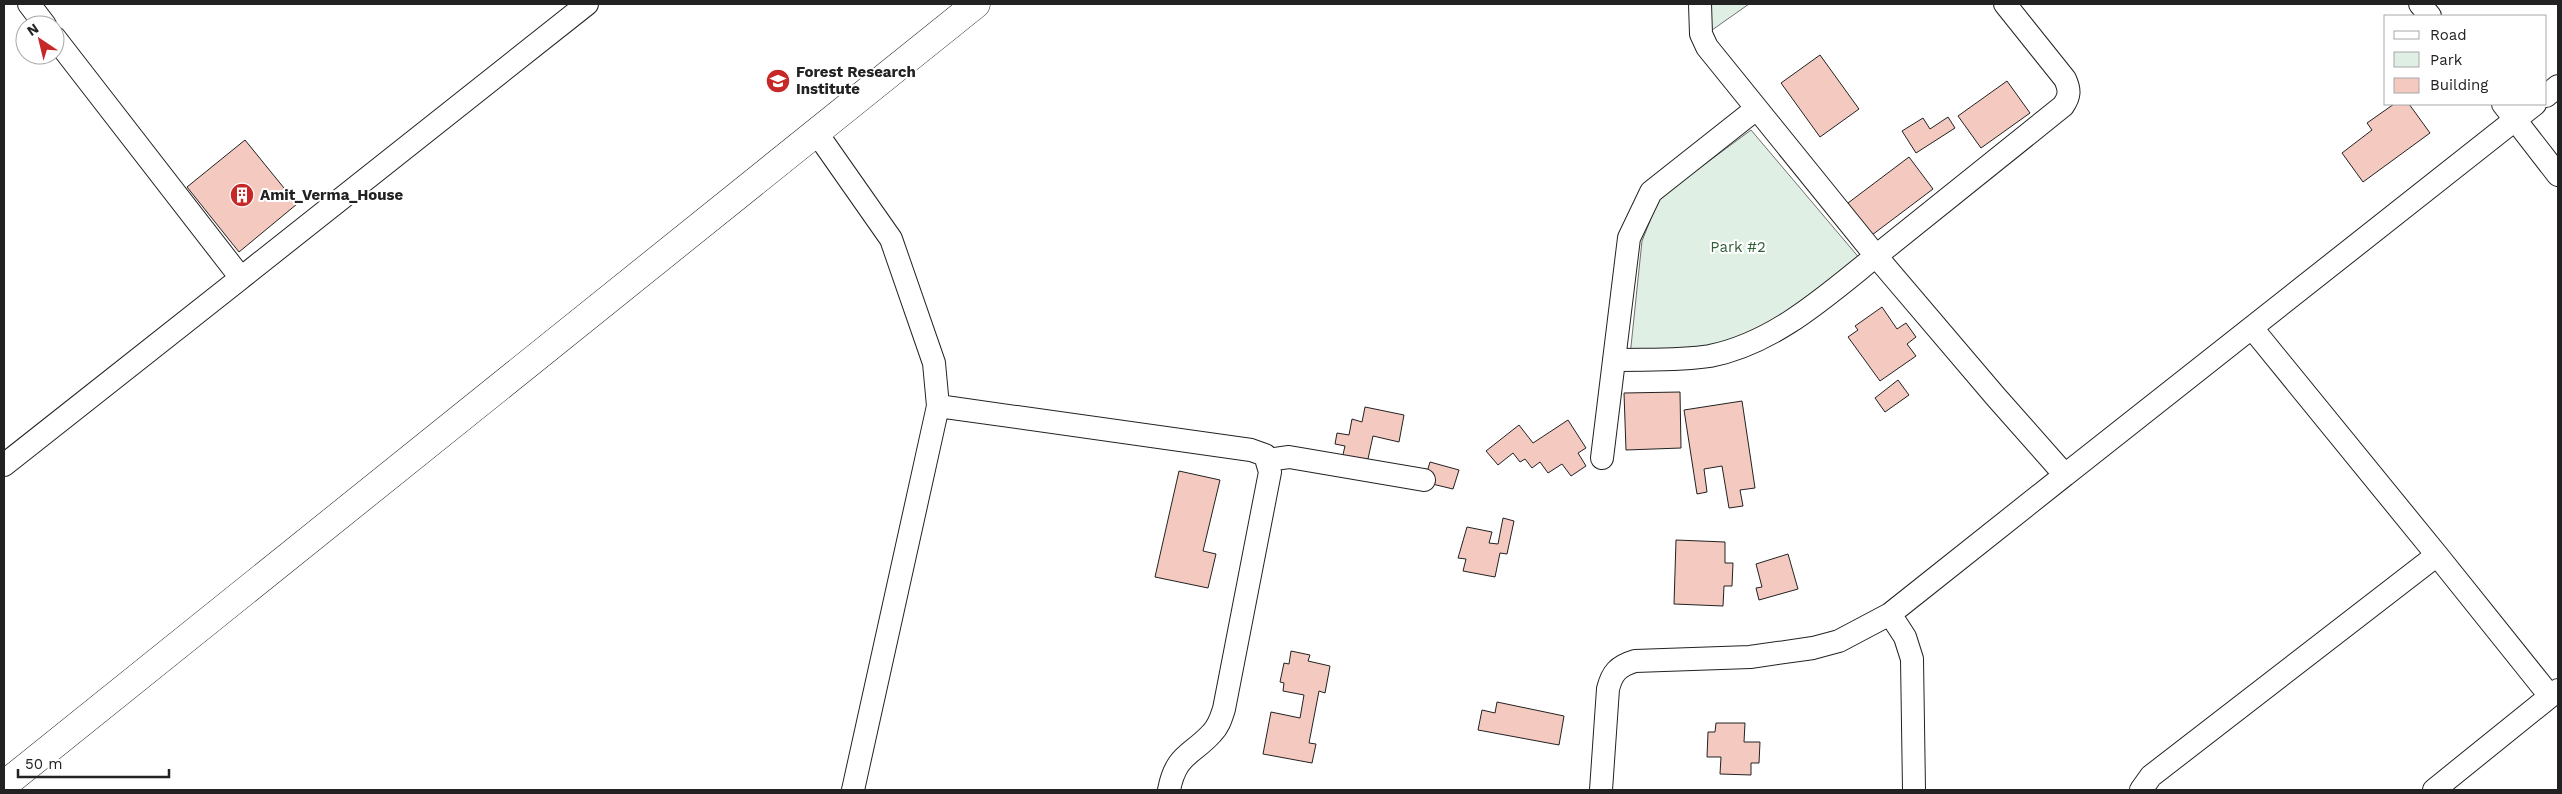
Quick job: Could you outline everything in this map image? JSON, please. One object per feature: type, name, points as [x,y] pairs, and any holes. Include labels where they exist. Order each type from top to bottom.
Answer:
[{"type":"main road","points":[[6,778],[976,4]]},
{"type":"street","points":[[29,4],[37,15]]},
{"type":"street","points":[[4,464],[587,4]]},
{"type":"street","points":[[1700,4],[1701,34],[1707,47],[1876,256],[2065,475]]},
{"type":"street","points":[[1614,360],[1710,356],[1754,342],[1813,306],[2063,106],[2069,98],[2069,87],[2065,79],[2004,4]]},
{"type":"street","points":[[2420,4],[2429,15]]},
{"type":"street","points":[[65,51],[241,278]]},
{"type":"street","points":[[2547,95],[2558,86]]},
{"type":"street","points":[[1601,790],[1608,689],[1612,675],[1621,665],[1634,661],[1750,657],[1813,648],[1839,641],[1890,614],[2252,328],[2509,111],[2531,105]]},
{"type":"street","points":[[1602,458],[1629,238],[1651,192],[1756,109]]},
{"type":"street","points":[[2509,111],[2558,175]]},
{"type":"street","points":[[816,132],[892,239],[934,363],[938,406],[853,790]]},
{"type":"street","points":[[2252,328],[2437,555],[2554,693],[2434,790]]},
{"type":"street","points":[[938,406],[1259,451],[1267,460],[1270,472],[1224,709],[1219,724],[1212,734],[1183,756],[1172,776],[1169,790]]},
{"type":"street","points":[[1267,460],[1289,456],[1424,480]]},
{"type":"street","points":[[2141,790],[2151,776],[2437,555]]},
{"type":"street","points":[[1890,614],[1904,638],[1912,660],[1914,790]]},
{"type":"green space","points":[[1707,4],[1749,4],[1705,35]]},
{"type":"green space","name":"Park #2","points":[[1751,130],[1861,260],[1786,322],[1692,354],[1630,356],[1642,241],[1659,198]]},
{"type":"building","points":[[1820,55],[1859,109],[1820,137],[1781,83]]},
{"type":"building","points":[[2007,81],[2030,113],[1981,148],[1958,116]]},
{"type":"building","points":[[2393,105],[2410,105],[2430,133],[2363,182],[2342,153],[2372,130],[2367,123]]},
{"type":"building","points":[[1948,117],[1955,128],[1916,153],[1902,131],[1923,118],[1930,129]]},
{"type":"building","name":"Amit_Verma_House","points":[[245,140],[297,204],[239,252],[187,187]]},
{"type":"building","points":[[1909,157],[1933,189],[1868,238],[1844,206]]},
{"type":"building","points":[[1882,307],[1897,329],[1906,323],[1916,337],[1907,344],[1916,356],[1880,381],[1848,337],[1858,330],[1855,326]]},
{"type":"building","points":[[1898,380],[1909,395],[1885,412],[1875,398]]},
{"type":"building","points":[[1680,392],[1681,448],[1626,450],[1624,393]]},
{"type":"building","points":[[1742,401],[1755,488],[1740,490],[1743,506],[1729,508],[1722,466],[1704,469],[1707,492],[1697,494],[1684,410]]},
{"type":"building","points":[[1365,407],[1404,415],[1399,442],[1373,436],[1366,468],[1341,463],[1345,446],[1335,444],[1337,433],[1349,435],[1352,419],[1362,422]]},
{"type":"building","points":[[1568,420],[1586,448],[1578,453],[1586,466],[1571,476],[1562,464],[1548,473],[1540,462],[1532,468],[1525,459],[1520,462],[1513,453],[1498,465],[1486,451],[1519,425],[1533,443]]},
{"type":"building","points":[[1430,462],[1459,470],[1453,489],[1424,482]]},
{"type":"building","points":[[1179,471],[1220,480],[1203,551],[1216,554],[1208,588],[1155,577]]},
{"type":"building","points":[[1503,518],[1514,521],[1507,554],[1500,553],[1495,577],[1463,571],[1466,559],[1458,558],[1467,527],[1492,532],[1489,543],[1498,544]]},
{"type":"building","points":[[1676,540],[1725,542],[1725,563],[1733,563],[1732,586],[1724,586],[1723,606],[1674,604]]},
{"type":"building","points":[[1788,554],[1798,589],[1759,600],[1756,588],[1762,587],[1756,564]]},
{"type":"building","points":[[1291,651],[1310,655],[1308,661],[1330,666],[1325,693],[1319,691],[1309,743],[1316,744],[1312,763],[1263,754],[1271,712],[1300,718],[1304,695],[1283,691],[1284,683],[1280,682],[1284,663],[1289,664]]},
{"type":"building","points":[[1497,702],[1564,716],[1559,745],[1478,730],[1482,710],[1495,713]]},
{"type":"building","points":[[1716,723],[1745,723],[1744,742],[1760,742],[1759,763],[1751,763],[1751,775],[1720,774],[1721,757],[1707,757],[1708,732],[1715,732]]},
{"type":"place","name":"Forest Research Institute","points":[[778,81]]},
{"type":"place","name":"Amit_Verma_House","points":[[242,195]]}]
